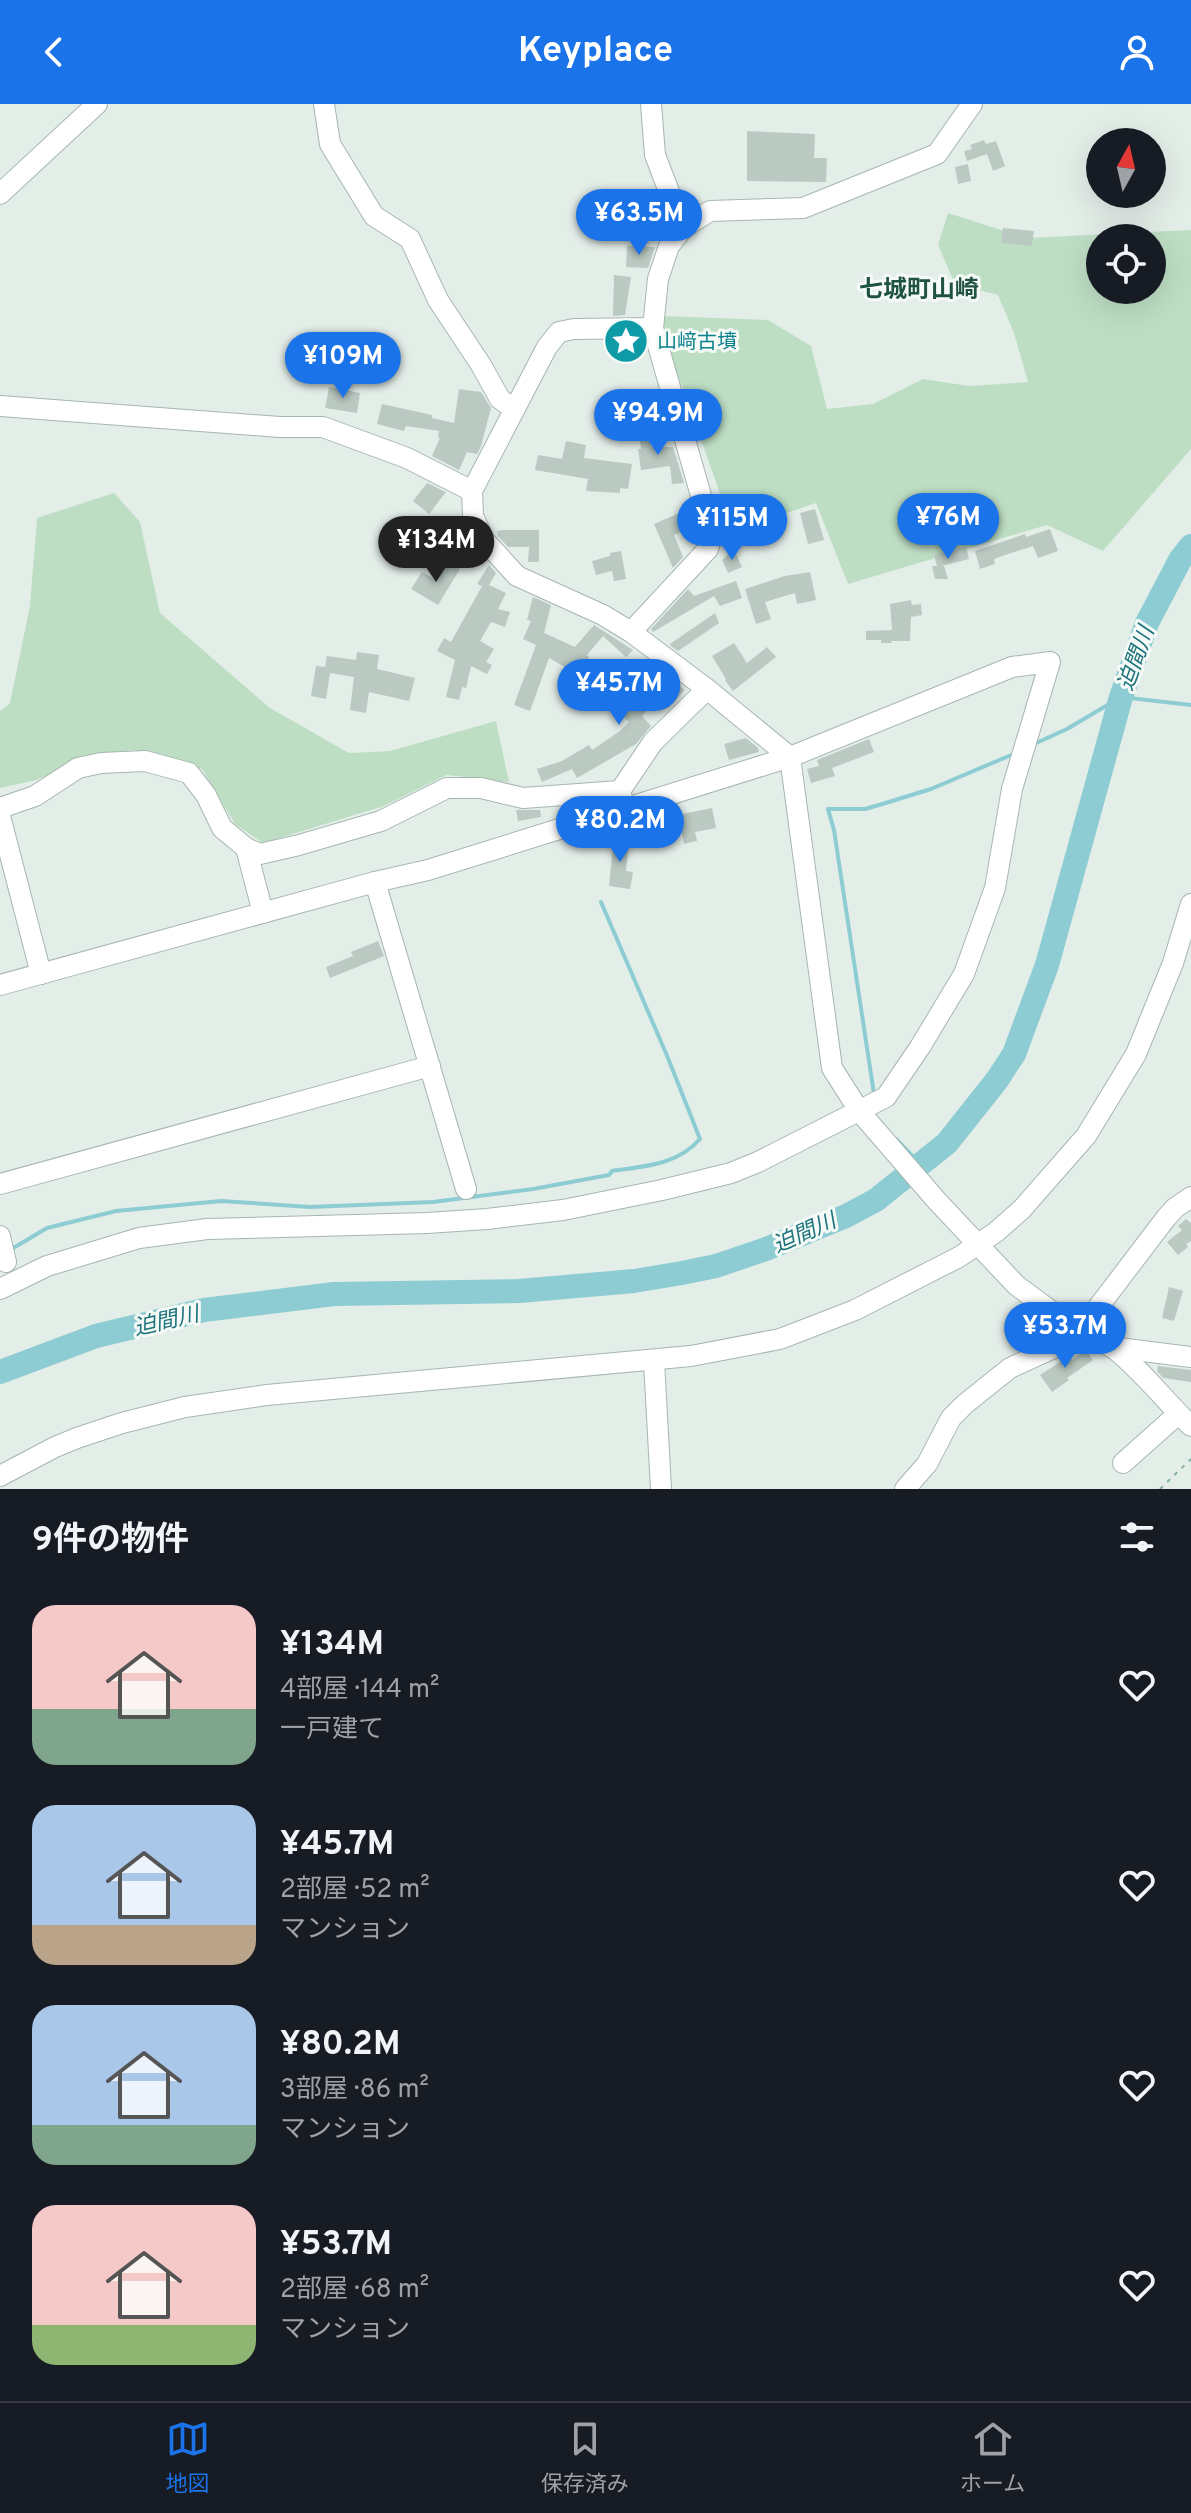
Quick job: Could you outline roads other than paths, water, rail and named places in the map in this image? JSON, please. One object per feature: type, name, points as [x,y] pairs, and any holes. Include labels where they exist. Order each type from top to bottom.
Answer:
[{"type":"street","points":[[0,194],[97,104]]},
{"type":"street","points":[[324,104],[330,144],[374,216],[410,239],[438,300],[500,399],[513,408]]},
{"type":"street","points":[[651,104],[655,155],[683,228]]},
{"type":"street","points":[[631,632],[708,549],[712,534],[653,328],[658,279],[669,246],[683,228],[710,211],[803,208],[916,164],[937,154],[972,104]]},
{"type":"street","points":[[653,328],[559,332],[547,347],[513,408],[472,491],[473,516],[484,540],[517,576],[603,615],[631,632],[790,757],[832,1068],[860,1112],[1016,1285],[1080,1331],[1133,1363],[1184,1420],[1123,1463]]},
{"type":"street","points":[[0,406],[280,427],[323,427],[407,458],[472,491]]},
{"type":"street","points":[[0,985],[428,870],[622,800],[790,757],[1012,667],[1050,662],[1012,789],[995,888],[964,974],[886,1097],[731,1173],[662,1190],[563,1210],[487,1219],[207,1229],[139,1238],[47,1266],[0,1289]]},
{"type":"street","points":[[622,800],[653,742],[707,689]]},
{"type":"street","points":[[0,808],[35,796],[78,768],[101,763],[145,761],[189,773],[206,795],[222,828],[246,848],[260,854],[381,821],[447,788],[481,788],[523,798],[622,800]]},
{"type":"street","points":[[0,816],[41,974]]},
{"type":"street","points":[[246,848],[263,913]]},
{"type":"street","points":[[375,882],[466,1189]]},
{"type":"street","points":[[0,1476],[77,1438],[185,1407],[281,1394],[654,1361],[761,1344],[803,1331],[886,1295],[959,1257],[996,1232],[1022,1209],[1086,1136],[1136,1054],[1173,963],[1191,904]]},
{"type":"street","points":[[0,1184],[430,1066]]},
{"type":"street","points":[[905,1489],[927,1464],[951,1418],[1020,1362],[1056,1347],[1080,1331],[1166,1218],[1191,1197]]},
{"type":"street","points":[[0,1236],[6,1262]]},
{"type":"street","points":[[1111,1347],[1189,1350]]},
{"type":"street","points":[[654,1361],[661,1489]]},
{"type":"waterway","name":"迫間川","points":[[0,1372],[96,1336],[204,1310],[334,1294],[519,1291],[634,1281],[682,1273],[716,1266],[766,1249],[846,1216],[876,1200],[947,1143],[1014,1054],[1047,965],[1121,697],[1147,623],[1180,560],[1191,546]]},
{"type":"waterway","points":[[1034,744],[1067,729],[1121,697],[1191,705]]},
{"type":"waterway","points":[[874,1094],[834,830],[828,809],[865,809],[879,805],[931,789],[1016,753]]},
{"type":"waterway","points":[[10,1250],[47,1228],[116,1211],[221,1201],[310,1207],[433,1202],[609,1175],[612,1171],[660,1163],[681,1154],[700,1139],[601,902]]},
{"type":"waterway","points":[[896,1139],[921,1165]]},
{"type":"place","name":"山﨑古墳","points":[[626,341]]},
{"type":"district","name":"七城町山崎","points":[[919,289]]}]
